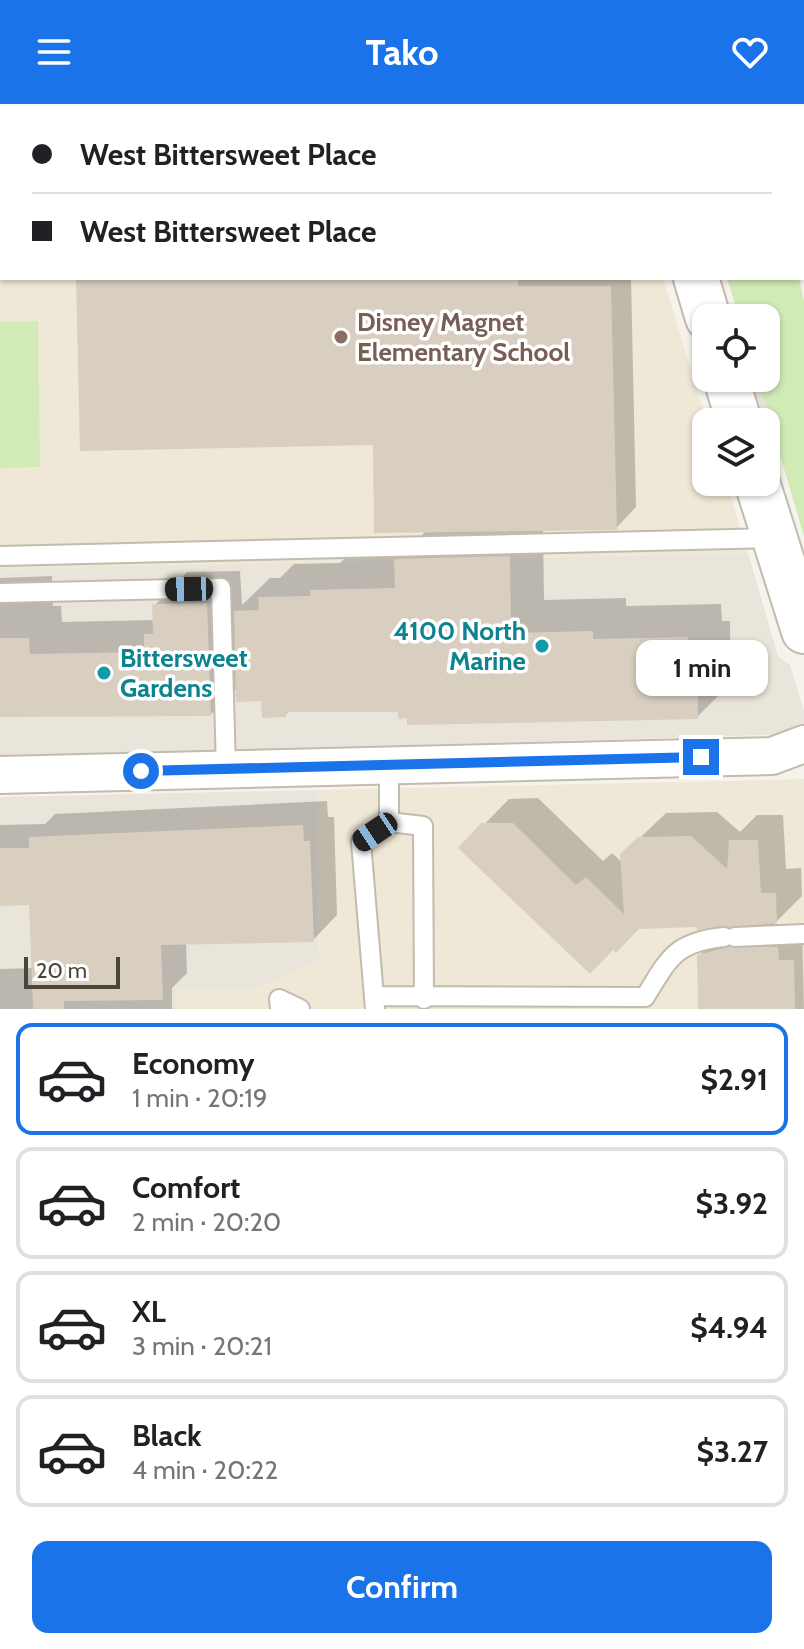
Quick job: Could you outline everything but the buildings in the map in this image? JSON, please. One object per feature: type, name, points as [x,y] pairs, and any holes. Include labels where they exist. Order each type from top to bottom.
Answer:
[{"type":"street","points":[[697,280],[704,304]]},
{"type":"street","points":[[762,496],[804,631]]},
{"type":"street","points":[[0,775],[772,756],[804,744]]},
{"type":"lane","points":[[0,556],[775,538]]},
{"type":"lane","points":[[0,593],[221,588],[226,769]]},
{"type":"lane","points":[[389,765],[389,822]]},
{"type":"lane","points":[[424,999],[423,826],[389,822],[361,842],[375,1003],[424,999],[644,1003],[669,957],[694,940],[804,934]]},
{"type":"lane","points":[[280,1009],[279,999],[300,1009]]},
{"type":"shaded area","name":"Disney Magnet Elementary School","points":[[0,280],[664,280],[692,373],[692,392],[698,392],[703,408],[692,408],[692,496],[730,496],[748,553],[0,569]]},
{"type":"shaded area","points":[[750,392],[761,392],[766,408],[755,408]]},
{"type":"shaded area","points":[[748,553],[778,656],[790,665],[804,711],[804,731],[766,735],[0,757],[0,569]]},
{"type":"shaded area","points":[[804,779],[804,1009],[176,1009],[175,991],[255,989],[319,961],[317,790]]},
{"type":"shaded area","points":[[317,790],[319,961],[255,989],[176,991],[176,1009],[0,1009],[0,797]]},
{"type":"green space","points":[[728,280],[799,280],[804,301],[804,536],[780,455],[780,408],[766,408],[761,392],[780,392],[780,304],[735,304]]},
{"type":"green space","points":[[38,321],[40,467],[0,468],[0,322]]},
{"type":"place","name":"Disney Magnet Elementary School","points":[[341,337]]},
{"type":"place","name":"4100 North Marine","points":[[542,646]]},
{"type":"place","name":"Bittersweet Gardens","points":[[104,673]]},
{"type":"route","points":[[141,771],[701,757]]}]
